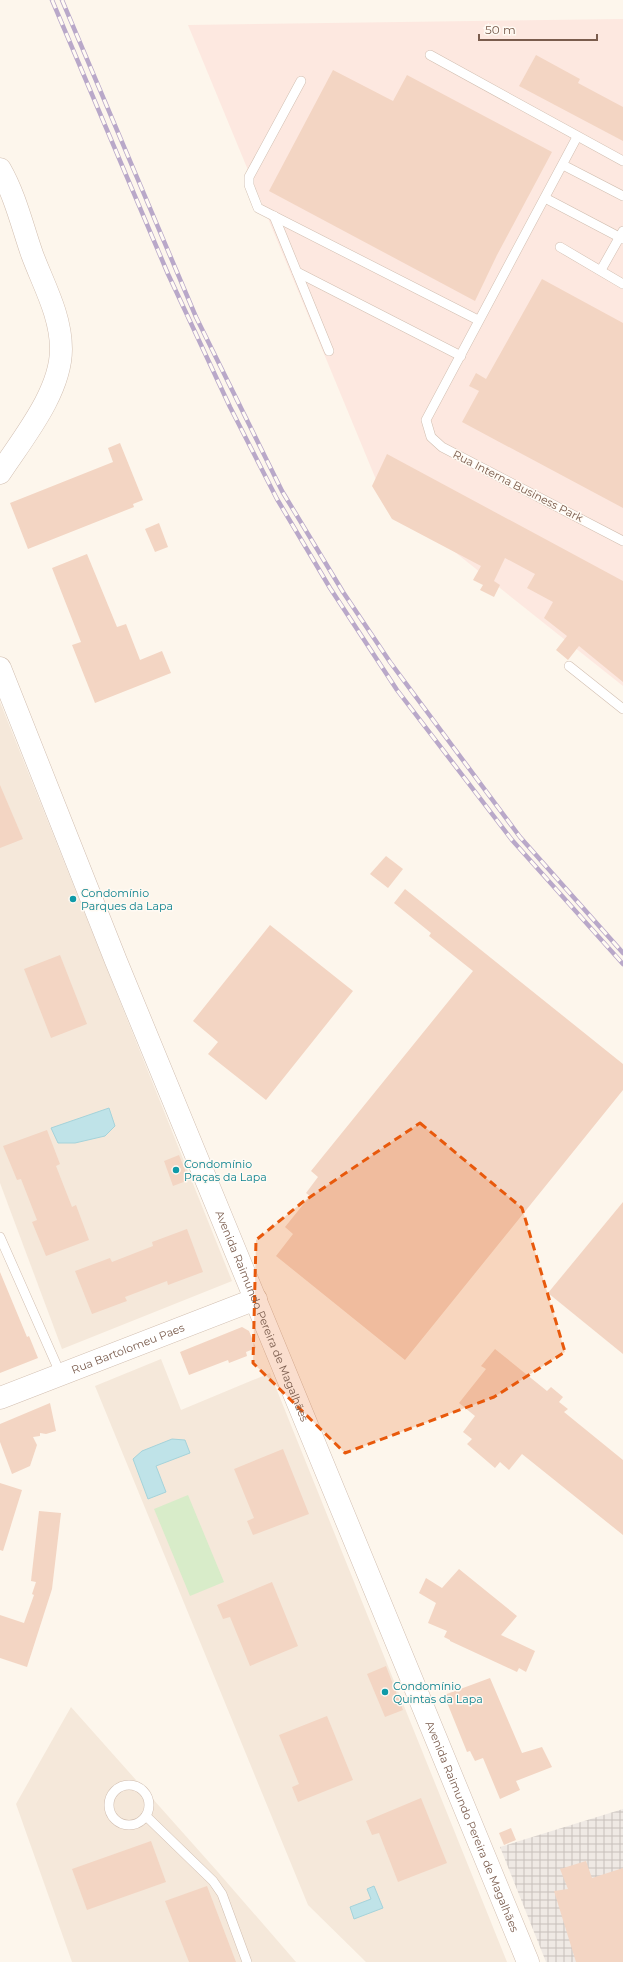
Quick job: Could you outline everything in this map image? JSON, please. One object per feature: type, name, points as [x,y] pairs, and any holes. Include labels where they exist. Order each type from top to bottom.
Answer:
[{"type":"street","points":[[0,169],[19,211],[32,254],[48,292],[61,349],[57,377],[49,396],[0,472]]},
{"type":"street","name":"Avenida Raimundo Pereira de Magalhães","points":[[0,668],[116,961],[528,1962]]},
{"type":"street","name":"Rua Bartolomeu Paes","points":[[0,1398],[256,1299]]},
{"type":"lane","points":[[430,55],[577,138],[623,161]]},
{"type":"lane","points":[[301,81],[249,177],[249,185],[258,208],[478,320]]},
{"type":"lane","points":[[297,272],[461,356],[478,320],[577,138]]},
{"type":"lane","points":[[563,165],[623,196]]},
{"type":"lane","points":[[545,198],[622,236],[601,270]]},
{"type":"lane","points":[[274,216],[329,350]]},
{"type":"lane","points":[[560,248],[601,270],[623,284]]},
{"type":"lane","name":"Rua Interna Business Park","points":[[461,356],[426,420],[431,438],[442,447],[623,541]]},
{"type":"lane","points":[[569,666],[623,709]]},
{"type":"lane","points":[[0,1237],[61,1375]]},
{"type":"lane","points":[[123,1786],[137,1786],[143,1790],[149,1803],[146,1816],[135,1824],[121,1824],[111,1814],[109,1800],[112,1794],[123,1786]]},
{"type":"lane","points":[[146,1816],[214,1881],[222,1894],[248,1962]]},
{"type":"highlighted area","points":[[420,1123],[522,1208],[565,1352],[494,1397],[345,1453],[253,1363],[256,1240],[304,1201]]},
{"type":"shaded area","points":[[623,19],[623,686],[382,494],[188,25]]},
{"type":"shaded area","points":[[0,702],[232,1281],[62,1349],[0,1183]]},
{"type":"shaded area","points":[[161,1359],[181,1410],[270,1373],[507,1962],[366,1962],[308,1905],[95,1386]]},
{"type":"shaded area","points":[[71,1707],[296,1962],[72,1962],[16,1804]]},
{"type":"shaded area","points":[[623,1809],[623,1962],[546,1962],[500,1847]]},
{"type":"green space","points":[[188,1495],[224,1582],[190,1596],[154,1509]]},
{"type":"water","points":[[109,1108],[115,1126],[105,1136],[75,1143],[58,1143],[51,1128]]},
{"type":"water","points":[[172,1439],[185,1440],[190,1453],[156,1466],[166,1492],[148,1499],[133,1459],[142,1451]]},
{"type":"water","points":[[374,1886],[383,1908],[354,1919],[350,1907],[371,1899],[367,1889]]},
{"type":"building","points":[[536,55],[580,79],[578,83],[623,107],[623,141],[519,86]]},
{"type":"building","points":[[333,70],[393,101],[407,75],[552,152],[497,255],[475,301],[269,191]]},
{"type":"building","points":[[542,279],[623,323],[623,508],[462,422],[479,391],[469,386],[476,373],[486,379]]},
{"type":"building","points":[[120,443],[143,500],[133,504],[134,507],[28,549],[10,503],[113,462],[108,448]]},
{"type":"building","points":[[387,454],[623,581],[623,682],[579,646],[568,660],[556,650],[567,636],[544,618],[553,602],[527,588],[535,574],[505,558],[494,581],[500,585],[494,597],[480,590],[483,585],[473,580],[481,566],[392,519],[372,486]]},
{"type":"building","points":[[159,523],[168,547],[155,552],[145,529]]},
{"type":"building","points":[[87,554],[117,627],[126,624],[140,660],[162,651],[171,673],[95,703],[72,645],[81,642],[52,568]]},
{"type":"building","points":[[0,785],[23,839],[0,848]]},
{"type":"building","points":[[386,856],[403,869],[388,888],[370,874]]},
{"type":"building","points":[[405,889],[623,1064],[623,1090],[405,1360],[276,1256],[293,1234],[285,1227],[310,1196],[306,1193],[318,1177],[311,1171],[473,971],[429,936],[431,933],[394,903]]},
{"type":"building","points":[[270,925],[353,991],[266,1100],[208,1054],[218,1042],[193,1021]]},
{"type":"building","points":[[60,955],[87,1024],[51,1038],[24,969]]},
{"type":"building","points":[[47,1130],[60,1164],[56,1166],[72,1207],[76,1205],[89,1240],[46,1256],[32,1222],[37,1220],[21,1179],[17,1180],[3,1146]]},
{"type":"building","name":"Condomínio Praças da Lapa","points":[[179,1155],[189,1180],[173,1186],[164,1161]]},
{"type":"building","points":[[623,1202],[623,1354],[548,1293]]},
{"type":"building","points":[[187,1229],[203,1272],[168,1285],[167,1281],[125,1297],[127,1301],[92,1314],[75,1271],[110,1258],[112,1262],[153,1246],[152,1242]]},
{"type":"building","points":[[0,1272],[27,1337],[29,1336],[38,1358],[0,1373]]},
{"type":"building","points":[[242,1327],[249,1331],[256,1348],[246,1352],[247,1356],[229,1363],[228,1360],[189,1375],[180,1352]]},
{"type":"building","points":[[495,1349],[547,1391],[551,1387],[563,1397],[559,1402],[568,1409],[564,1412],[623,1460],[623,1535],[522,1454],[509,1470],[500,1462],[495,1468],[467,1444],[472,1439],[463,1432],[475,1416],[459,1403],[486,1369],[481,1366]]},
{"type":"building","points":[[50,1403],[56,1431],[46,1434],[40,1433],[40,1436],[33,1437],[37,1445],[30,1466],[12,1474],[0,1442],[0,1424]]},
{"type":"building","points":[[283,1449],[309,1514],[253,1535],[247,1521],[254,1518],[234,1469]]},
{"type":"building","points":[[0,1483],[22,1490],[3,1551],[0,1550]]},
{"type":"building","points":[[39,1511],[61,1513],[52,1589],[27,1667],[0,1658],[0,1615],[24,1623],[34,1595],[32,1594],[36,1582],[31,1581]]},
{"type":"building","points":[[459,1569],[517,1616],[501,1635],[535,1651],[526,1672],[519,1668],[517,1672],[450,1641],[444,1637],[447,1631],[428,1623],[436,1603],[419,1593],[426,1578],[442,1588]]},
{"type":"building","points":[[272,1582],[298,1646],[250,1666],[230,1617],[223,1619],[217,1605]]},
{"type":"building","name":"Condomínio Quintas da Lapa","points":[[386,1666],[403,1710],[385,1717],[367,1674]]},
{"type":"building","points":[[490,1678],[522,1753],[542,1747],[552,1767],[516,1781],[520,1790],[500,1799],[483,1758],[475,1761],[470,1751],[467,1752],[444,1695]]},
{"type":"building","points":[[327,1716],[353,1780],[298,1802],[292,1787],[299,1784],[279,1735]]},
{"type":"building","points":[[421,1798],[447,1863],[398,1882],[379,1833],[372,1835],[366,1821]]},
{"type":"building","points":[[511,1828],[516,1840],[504,1845],[499,1833]]},
{"type":"building","points":[[151,1841],[166,1882],[87,1910],[72,1869]]},
{"type":"building","points":[[586,1861],[592,1878],[623,1868],[623,1962],[576,1962],[554,1891],[568,1889],[560,1869]]},
{"type":"building","points":[[207,1886],[236,1962],[189,1962],[165,1901]]},
{"type":"railway","points":[[52,0],[168,274],[230,407],[277,499],[330,588],[397,690],[512,840],[623,964]]},
{"type":"railway","points":[[62,0],[196,317],[282,491],[343,592],[390,662],[520,837],[623,953]]},
{"type":"place","name":"Condomínio Parques da Lapa","points":[[73,899]]},
{"type":"place","name":"Condomínio Praças da Lapa","points":[[176,1170]]},
{"type":"place","name":"Condomínio Quintas da Lapa","points":[[385,1692]]}]
